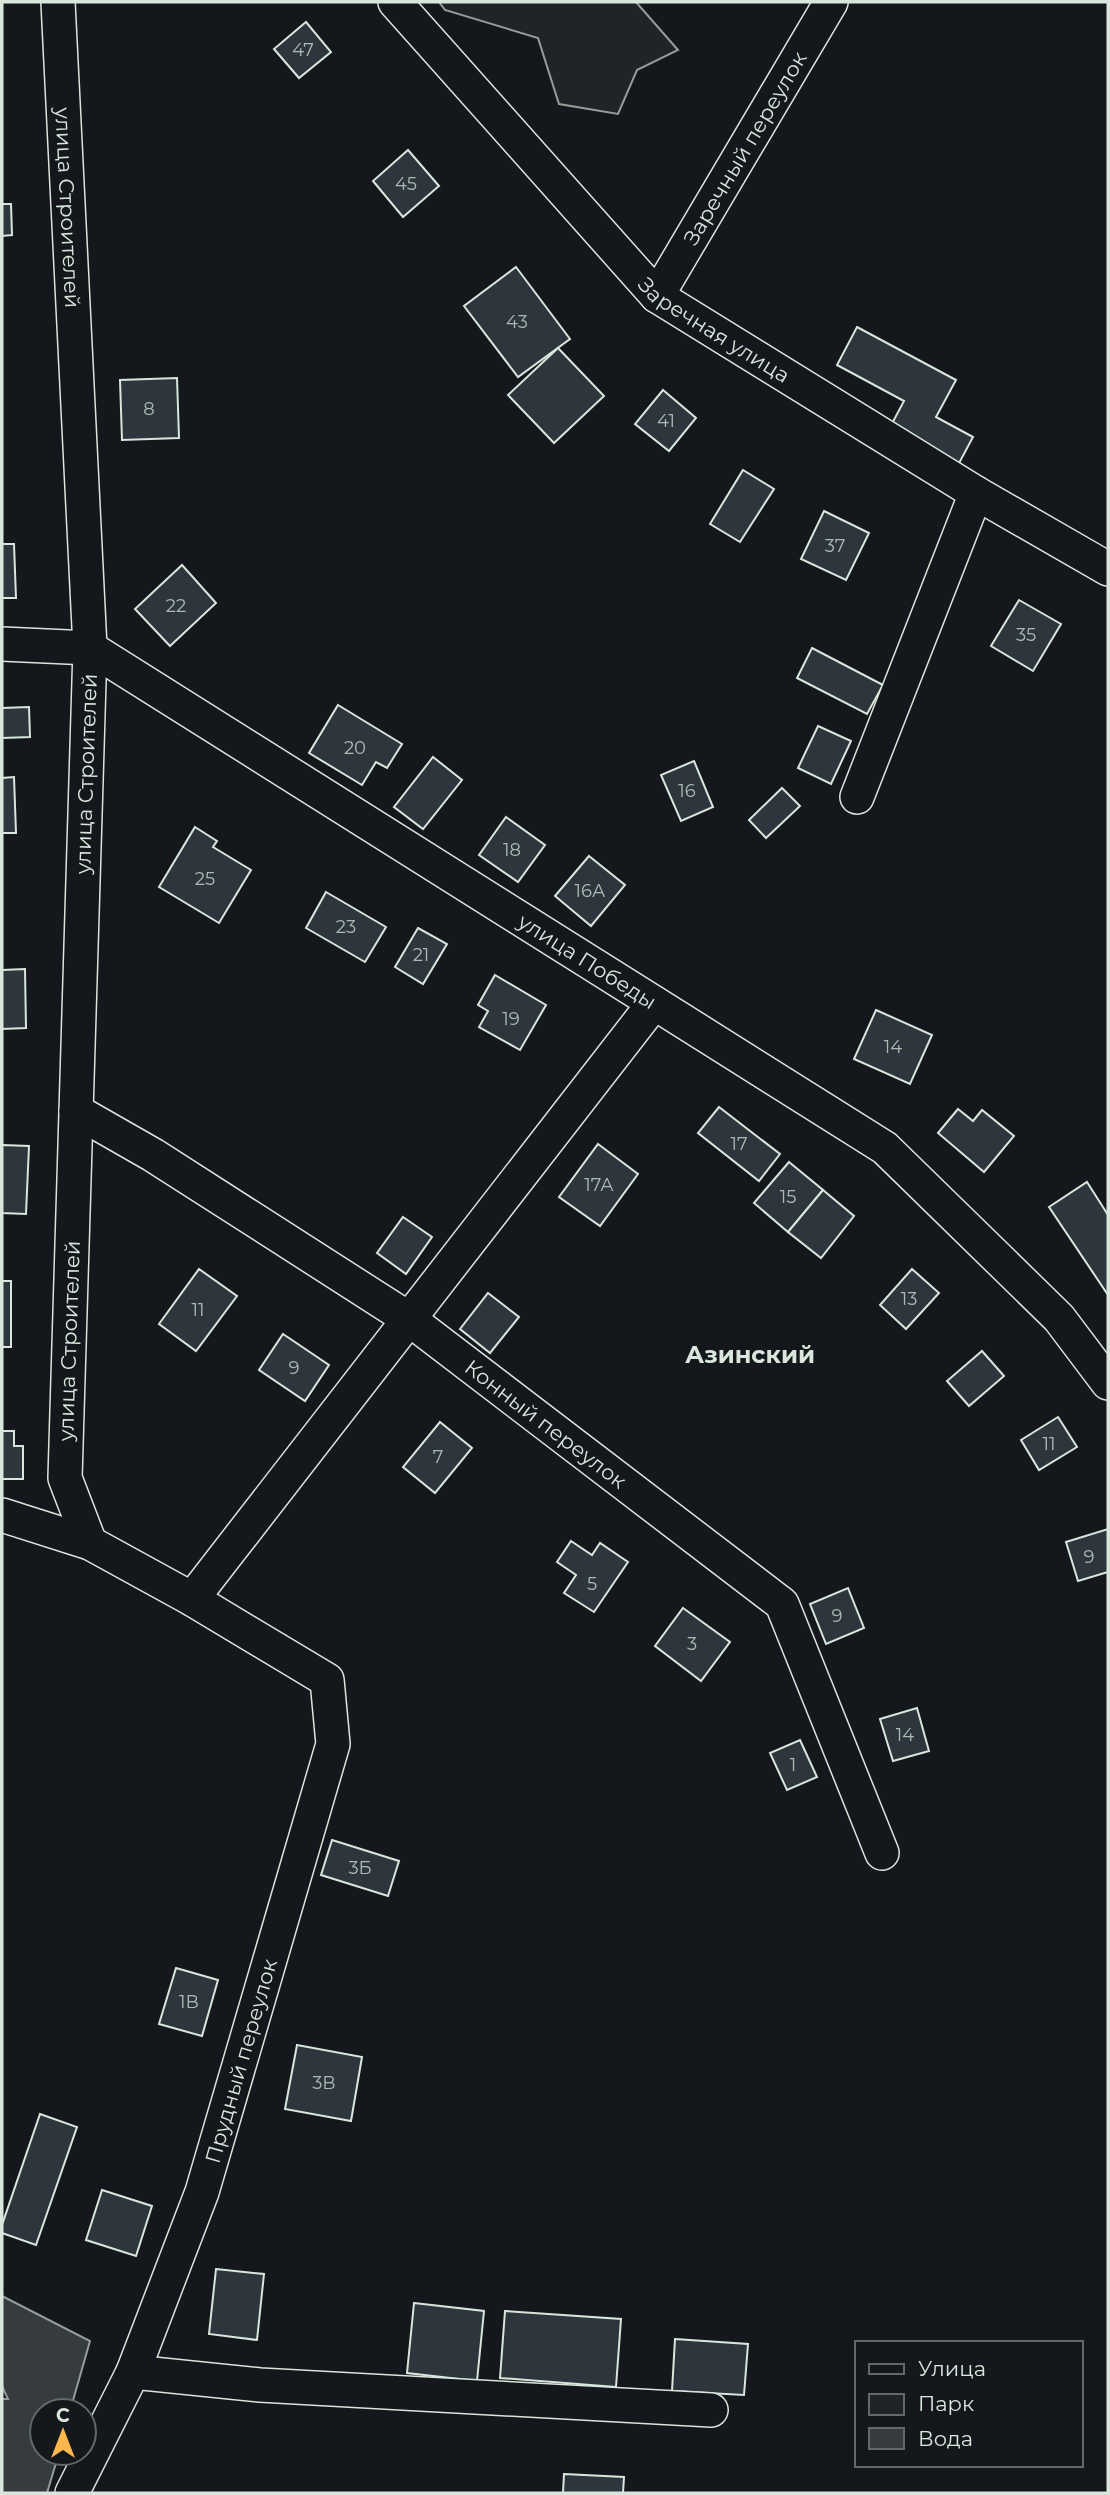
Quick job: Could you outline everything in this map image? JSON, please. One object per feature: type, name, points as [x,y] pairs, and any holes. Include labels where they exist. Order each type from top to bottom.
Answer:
[{"type":"street","name":"улица Строителей","points":[[58,2],[90,649],[65,1478],[90,1543]]},
{"type":"street","name":"Заречная улица","points":[[395,2],[657,296],[976,493],[1108,569]]},
{"type":"street","name":"Заречный переулок","points":[[657,296],[831,2]]},
{"type":"street","points":[[857,797],[976,493]]},
{"type":"street","name":"улица Победы","points":[[2,644],[90,649],[886,1149],[1059,1318],[1108,1383]]},
{"type":"street","points":[[2,1515],[90,1543],[192,1599],[654,1003]]},
{"type":"street","name":"Конный переулок","points":[[76,1111],[153,1155],[409,1319],[782,1604],[882,1853]]},
{"type":"street","name":"Прудный переулок","points":[[72,2493],[133,2372],[202,2192],[333,1744],[327,1680],[192,1599]]},
{"type":"street","points":[[133,2372],[260,2385],[711,2410]]},
{"type":"green space","points":[[439,2],[636,2],[678,50],[637,70],[618,114],[559,104],[538,38],[445,10]]},
{"type":"water","points":[[2,2296],[90,2341],[74,2397],[28,2397],[28,2467],[55,2467],[47,2493],[2,2493],[2,2399],[8,2399],[2,2386]]},
{"type":"building","points":[[306,22],[331,52],[299,78],[274,49]]},
{"type":"building","points":[[408,150],[439,186],[403,217],[373,181]]},
{"type":"building","points":[[2,204],[11,204],[12,235],[2,236]]},
{"type":"building","points":[[516,267],[570,339],[518,377],[464,306]]},
{"type":"building","points":[[857,327],[956,380],[936,417],[973,437],[957,467],[888,431],[904,401],[837,365]]},
{"type":"building","points":[[558,348],[604,396],[554,443],[508,395]]},
{"type":"building","points":[[177,378],[179,438],[122,440],[120,380]]},
{"type":"building","points":[[663,390],[696,418],[669,451],[635,424]]},
{"type":"building","points":[[743,470],[774,489],[740,542],[710,524]]},
{"type":"building","points":[[824,511],[869,533],[846,580],[801,559]]},
{"type":"building","points":[[2,544],[14,544],[16,598],[2,598]]},
{"type":"building","points":[[182,565],[216,603],[170,646],[135,609]]},
{"type":"building","points":[[1019,600],[1061,624],[1033,671],[991,646]]},
{"type":"building","points":[[812,648],[883,685],[867,714],[797,678]]},
{"type":"building","points":[[338,705],[402,744],[387,768],[376,762],[362,785],[309,753]]},
{"type":"building","points":[[29,707],[30,737],[2,738],[2,708]]},
{"type":"building","points":[[818,726],[851,741],[831,784],[798,768]]},
{"type":"building","points":[[433,757],[462,780],[423,829],[394,807]]},
{"type":"building","points":[[694,761],[713,807],[681,821],[661,775]]},
{"type":"building","points":[[14,777],[16,833],[2,833],[2,778]]},
{"type":"building","points":[[782,788],[800,806],[766,838],[749,820]]},
{"type":"building","points":[[506,817],[545,845],[518,882],[479,855]]},
{"type":"building","points":[[195,827],[217,841],[213,847],[251,870],[219,923],[159,887]]},
{"type":"building","points":[[589,856],[625,885],[591,926],[555,896]]},
{"type":"building","points":[[326,892],[386,927],[365,962],[306,928]]},
{"type":"building","points":[[418,928],[447,944],[423,984],[395,967]]},
{"type":"building","points":[[25,969],[26,1028],[2,1029],[2,970]]},
{"type":"building","points":[[495,975],[546,1005],[520,1050],[479,1027],[488,1011],[478,1005]]},
{"type":"building","points":[[876,1010],[932,1035],[910,1084],[854,1059]]},
{"type":"building","points":[[719,1107],[780,1154],[759,1181],[698,1133]]},
{"type":"building","points":[[958,1109],[973,1121],[982,1110],[1014,1136],[984,1172],[938,1133]]},
{"type":"building","points":[[598,1144],[638,1174],[600,1226],[559,1197]]},
{"type":"building","points":[[2,1145],[29,1146],[26,1214],[2,1213]]},
{"type":"building","points":[[789,1162],[823,1190],[788,1232],[754,1203]]},
{"type":"building","points":[[1087,1182],[1108,1215],[1108,1295],[1049,1207]]},
{"type":"building","points":[[823,1190],[854,1216],[821,1258],[788,1232]]},
{"type":"building","points":[[403,1217],[432,1237],[406,1274],[377,1253]]},
{"type":"building","points":[[199,1269],[237,1296],[196,1351],[159,1324]]},
{"type":"building","points":[[912,1269],[939,1293],[906,1329],[880,1305]]},
{"type":"building","points":[[2,1281],[11,1281],[11,1347],[2,1347]]},
{"type":"building","points":[[488,1293],[519,1317],[490,1353],[460,1329]]},
{"type":"building","points":[[283,1334],[329,1365],[305,1401],[259,1370]]},
{"type":"building","points":[[982,1351],[1004,1376],[969,1406],[947,1381]]},
{"type":"building","points":[[1058,1417],[1077,1447],[1039,1470],[1021,1440]]},
{"type":"building","points":[[440,1422],[472,1448],[435,1493],[403,1467]]},
{"type":"building","points":[[2,1431],[14,1431],[14,1446],[23,1446],[23,1479],[2,1479]]},
{"type":"building","points":[[1108,1529],[1108,1572],[1078,1581],[1066,1542]]},
{"type":"building","points":[[571,1541],[592,1555],[600,1543],[628,1562],[594,1612],[564,1593],[576,1575],[557,1562]]},
{"type":"building","points":[[848,1588],[864,1628],[826,1644],[810,1604]]},
{"type":"building","points":[[683,1608],[730,1642],[701,1681],[655,1646]]},
{"type":"building","points":[[917,1708],[929,1751],[893,1761],[880,1719]]},
{"type":"building","points":[[800,1740],[817,1777],[787,1790],[770,1753]]},
{"type":"building","points":[[332,1840],[399,1861],[388,1896],[321,1875]]},
{"type":"building","points":[[176,1968],[218,1980],[202,2036],[159,2024]]},
{"type":"building","points":[[297,2045],[362,2057],[351,2121],[285,2109]]},
{"type":"building","points":[[40,2114],[77,2127],[36,2245],[2,2233],[2,2225]]},
{"type":"building","points":[[102,2190],[152,2206],[136,2256],[86,2240]]},
{"type":"building","points":[[216,2269],[264,2274],[257,2340],[209,2334]]},
{"type":"building","points":[[414,2303],[484,2311],[477,2381],[407,2373]]},
{"type":"building","points":[[505,2311],[621,2319],[616,2387],[500,2378]]},
{"type":"building","points":[[675,2339],[748,2344],[744,2395],[672,2391]]},
{"type":"building","points":[[564,2474],[624,2477],[623,2493],[563,2493]]},
{"type":"district","name":"Азинский","points":[[750,1354]]}]
